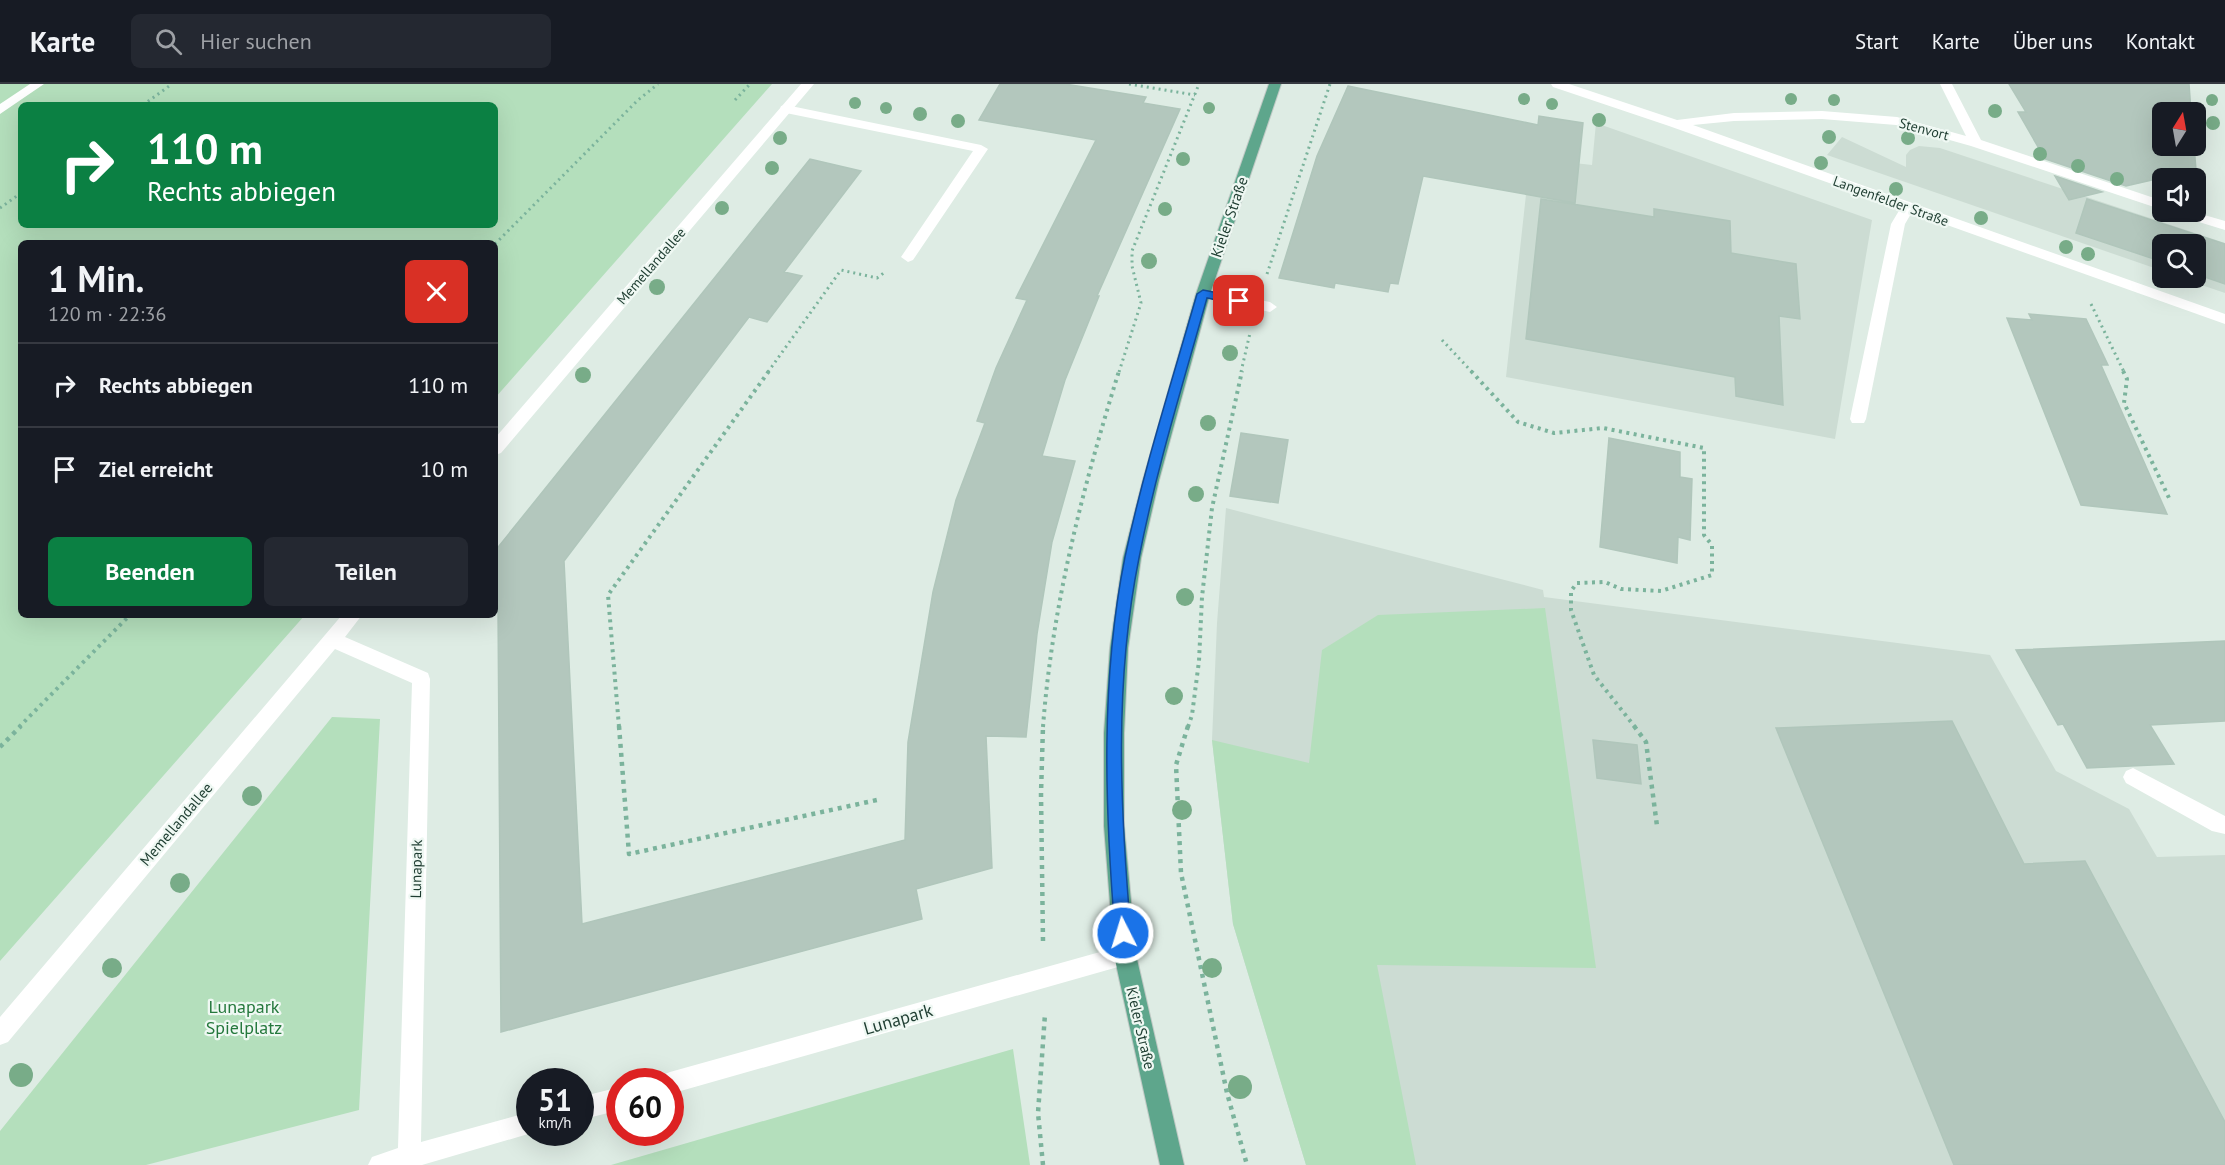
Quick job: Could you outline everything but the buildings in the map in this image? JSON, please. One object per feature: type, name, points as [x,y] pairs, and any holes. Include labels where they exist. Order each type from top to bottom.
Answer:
[{"type":"main road","name":"Kieler Straße","points":[[1172,1165],[1125,955],[1114,826],[1114,733],[1119,648],[1132,558],[1151,480],[1203,294],[1275,84]]},
{"type":"street","points":[[0,110],[38,84]]},
{"type":"street","name":"Memellandallee","points":[[498,445],[808,84]]},
{"type":"street","name":"Langenfelder Straße","points":[[1557,84],[1674,123],[2225,319]]},
{"type":"street","points":[[1946,84],[1976,143]]},
{"type":"street","points":[[786,109],[981,149],[908,257]]},
{"type":"street","name":"Stenvort","points":[[1674,123],[1734,117],[1822,115],[1897,121],[1976,143],[2152,202]]},
{"type":"street","points":[[1858,418],[1898,224],[1908,207]]},
{"type":"street","points":[[2206,220],[2225,226]]},
{"type":"street","points":[[1203,294],[1263,306]]},
{"type":"street","name":"Memellandallee","points":[[0,1034],[350,618]]},
{"type":"street","name":"Lunapark","points":[[332,639],[421,679],[409,1157]]},
{"type":"street","points":[[2133,777],[2219,825],[2225,825]]},
{"type":"street","name":"Lunapark","points":[[684,1079],[1125,955]]},
{"type":"street","points":[[380,1165],[516,1127]]},
{"type":"path","points":[[147,102],[172,84]]},
{"type":"path","points":[[498,241],[638,100],[658,84]]},
{"type":"path","points":[[735,100],[750,84]]},
{"type":"path","points":[[1129,84],[1195,95]]},
{"type":"path","points":[[1043,935],[1039,810],[1045,704],[1068,555],[1107,404],[1141,303],[1140,290],[1130,268],[1132,251],[1199,84]]},
{"type":"path","points":[[1247,1165],[1227,1093],[1181,873],[1176,765],[1192,715],[1212,508],[1263,306],[1330,84]]},
{"type":"path","points":[[0,208],[18,195]]},
{"type":"path","points":[[877,800],[629,854],[608,595],[841,270],[877,278],[908,257]]},
{"type":"path","points":[[2089,299],[2127,379],[2124,403],[2170,500]]},
{"type":"path","points":[[1442,340],[1518,422],[1554,433],[1603,428],[1704,448],[1704,535],[1712,545],[1712,575],[1660,591],[1621,589],[1605,582],[1577,583],[1571,591],[1570,598],[1571,610],[1594,675],[1646,742],[1657,826]]},
{"type":"path","points":[[0,747],[127,618]]},
{"type":"path","points":[[1044,1165],[1038,1128],[1039,1081],[1045,1042]]},
{"type":"shaded area","points":[[1596,123],[1872,220],[1835,439],[1506,377],[1530,158],[1592,165]]},
{"type":"shaded area","points":[[1842,137],[1906,167],[1906,155],[1910,150],[1919,146],[1940,148],[2152,219],[2152,222],[2162,222],[2198,234],[2152,234],[2152,267],[1827,155]]},
{"type":"shaded area","points":[[2206,237],[2225,243],[2225,293],[2206,287]]},
{"type":"shaded area","points":[[1226,508],[1543,590],[1544,597],[1990,655],[2056,771],[2129,809],[2157,857],[2225,855],[2225,1165],[1306,1165],[1233,924],[1212,740],[1217,623]]},
{"type":"green space","points":[[0,84],[772,84],[498,395],[498,240],[18,240],[18,618],[302,618],[0,961]]},
{"type":"green space","points":[[1545,608],[1596,968],[1377,965],[1416,1165],[1306,1165],[1233,924],[1212,740],[1309,763],[1322,650],[1378,615]]},
{"type":"green space","name":"Lunapark Spielplatz","points":[[332,717],[380,719],[359,1110],[146,1165],[0,1165],[0,1131]]},
{"type":"green space","points":[[1013,1049],[1030,1165],[611,1165],[677,1146],[684,1146],[684,1144]]},
{"type":"route","points":[[1123,933],[1114,826],[1114,733],[1119,648],[1132,558],[1151,480],[1203,294],[1239,301]]}]
